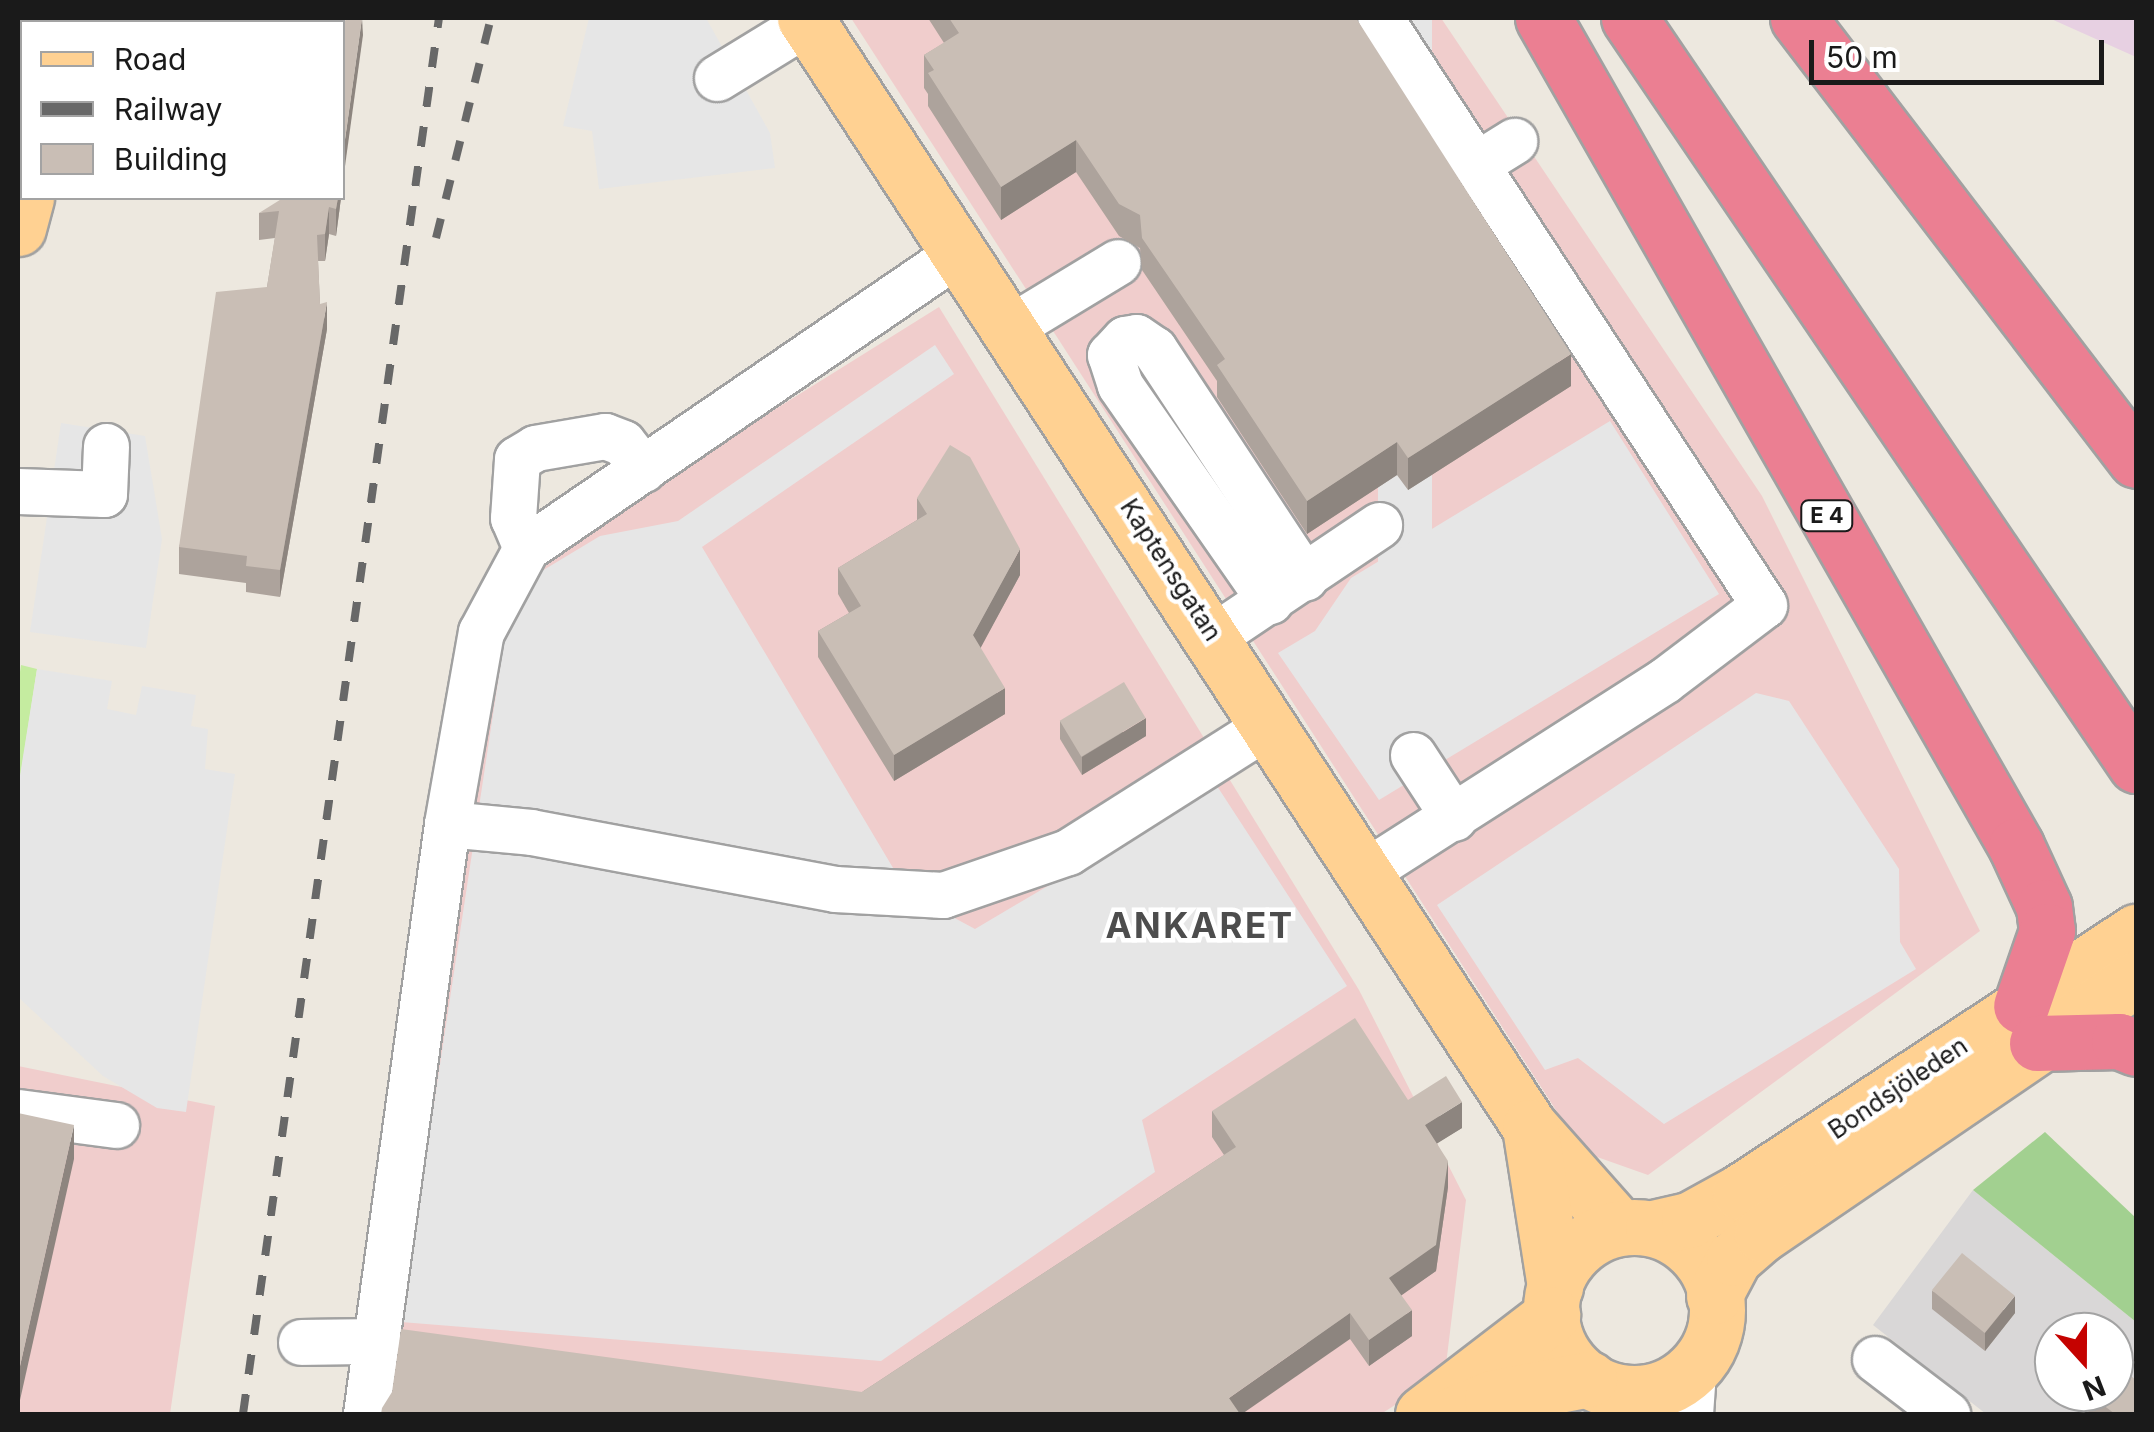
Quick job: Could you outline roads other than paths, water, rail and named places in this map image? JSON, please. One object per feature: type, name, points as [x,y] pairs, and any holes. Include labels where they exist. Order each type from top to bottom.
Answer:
[{"type":"highway","name":"E 4","points":[[1543,18],[2016,846],[2044,907],[2047,931],[2029,1024]]},
{"type":"highway","points":[[1629,18],[2136,765]]},
{"type":"highway","points":[[1798,18],[2136,460]]},
{"type":"highway","points":[[2029,1024],[2120,1041],[2136,1048]]},
{"type":"main road","name":"Kaptensgatan","points":[[810,19],[958,253],[1214,636],[1530,1127],[1635,1227]]},
{"type":"main road","points":[[18,228],[25,200]]},
{"type":"main road","name":"Bondsjöleden","points":[[1714,1296],[1734,1258],[2029,1024],[2136,932]]},
{"type":"main road","name":"Bondsjöleden","points":[[1635,1227],[1712,1209],[2029,1024],[2136,978]]},
{"type":"main road","name":"Kaptensgatan","points":[[1530,1127],[1553,1301]]},
{"type":"main road","points":[[1423,1414],[1553,1301],[1575,1250],[1635,1227],[1690,1250],[1714,1296],[1713,1333],[1692,1392],[1492,1398],[1454,1414]]},
{"type":"main road","points":[[1553,1301],[1561,1345],[1613,1396]]},
{"type":"street","points":[[1364,872],[1454,818],[1664,680],[1764,605],[1380,18]]},
{"type":"street","points":[[717,78],[810,19]]},
{"type":"street","points":[[1476,164],[1514,142]]},
{"type":"street","points":[[366,1414],[447,824],[481,632],[526,548],[958,253]]},
{"type":"street","points":[[1009,328],[1118,262]]},
{"type":"street","points":[[1136,338],[1154,349],[1287,590],[1120,386],[1110,356],[1125,339],[1136,338]]},
{"type":"street","points":[[526,548],[514,518],[517,459],[535,448],[606,436],[623,444],[643,469]]},
{"type":"street","points":[[18,491],[104,494],[106,446]]},
{"type":"street","points":[[1214,636],[1379,524]]},
{"type":"street","points":[[447,824],[531,832],[834,889],[943,895],[1068,852],[1270,724]]},
{"type":"street","points":[[1412,755],[1454,818]]},
{"type":"street","points":[[18,1112],[116,1125]]},
{"type":"street","points":[[301,1342],[378,1340]]},
{"type":"street","points":[[1876,1358],[1948,1414]]},
{"type":"railway","points":[[243,1414],[439,18]]},
{"type":"railway","points":[[436,238],[491,18]]},
{"type":"district","name":"ANKARET","points":[[1200,925]]}]
